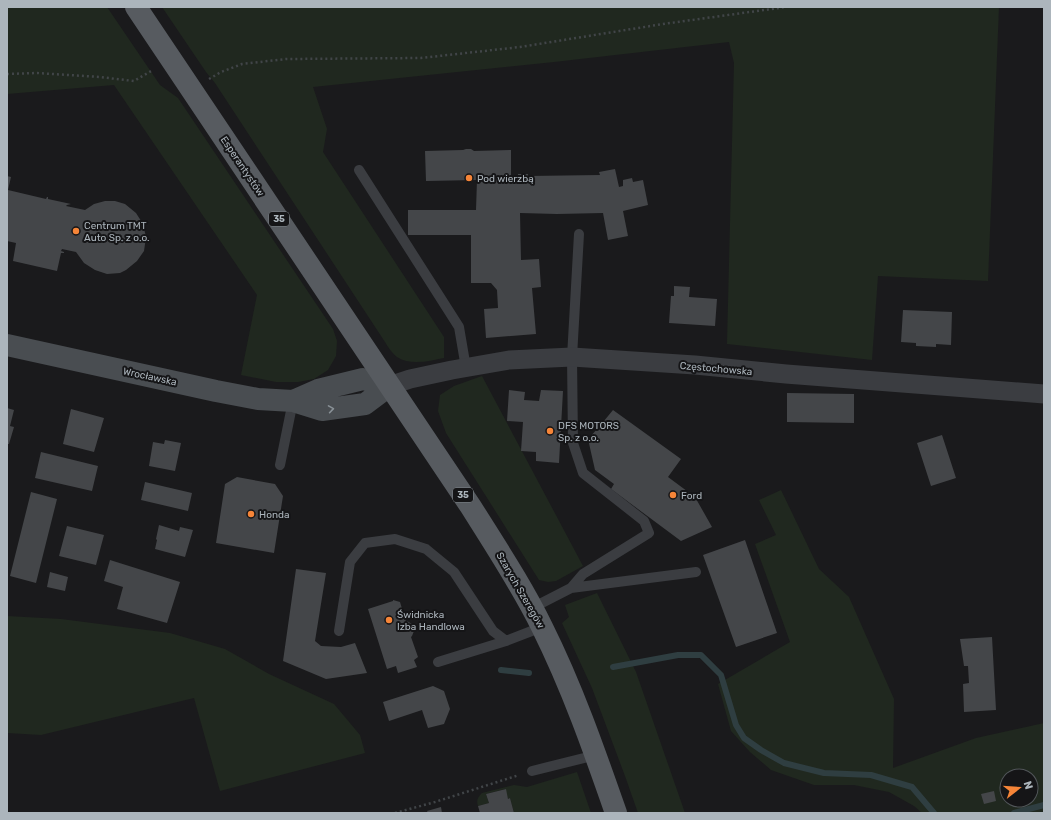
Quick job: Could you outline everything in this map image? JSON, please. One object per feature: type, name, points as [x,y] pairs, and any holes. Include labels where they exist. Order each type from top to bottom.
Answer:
[{"type":"main road","name":"Esperantystów","points":[[136,7],[162,61],[192,90],[389,386]]},
{"type":"main road","name":"Szarych Szeregów","points":[[389,386],[471,507],[532,608],[559,661],[571,690],[616,813]]},
{"type":"street","name":"Wrocławska","points":[[7,345],[258,399],[293,401],[318,390],[363,379],[389,386]]},
{"type":"street","name":"Częstochowska","points":[[389,386],[410,380],[509,360],[572,357],[695,365],[786,374],[1044,394]]},
{"type":"lane","points":[[359,170],[459,327],[466,368]]},
{"type":"lane","points":[[571,588],[583,574],[649,534],[644,521],[583,473],[573,443],[572,357],[579,234]]},
{"type":"lane","points":[[280,465],[293,401]]},
{"type":"lane","points":[[339,631],[350,562],[365,543],[395,539],[426,549],[454,572],[492,631],[506,641]]},
{"type":"lane","points":[[532,608],[571,588],[696,572]]},
{"type":"lane","points":[[438,662],[506,641],[542,627]]},
{"type":"lane","points":[[532,771],[596,755]]},
{"type":"path","points":[[192,90],[221,72],[242,64],[286,59],[429,57],[520,47],[663,24],[786,7]]},
{"type":"path","points":[[7,74],[100,77],[134,81],[162,61]]},
{"type":"path","points":[[395,813],[435,802],[532,771]]},
{"type":"shaded area","points":[[7,7],[107,7],[160,85],[178,98],[333,329],[337,341],[336,356],[328,370],[314,379],[298,382],[276,382],[241,375],[257,295],[114,85],[7,94]]},
{"type":"shaded area","points":[[162,7],[999,7],[988,281],[878,276],[872,360],[727,344],[734,63],[729,42],[313,87],[327,129],[323,152],[444,337],[444,358],[420,362],[402,360],[389,348],[215,83]]},
{"type":"shaded area","points":[[482,376],[583,566],[556,581],[548,582],[539,580],[446,433],[438,411],[440,395],[454,386]]},
{"type":"shaded area","points":[[781,490],[819,569],[849,597],[894,699],[893,768],[976,738],[1044,723],[1044,813],[922,813],[914,806],[889,792],[854,785],[814,785],[771,770],[750,752],[731,731],[718,684],[790,642],[755,544],[776,535],[759,500]]},
{"type":"shaded area","points":[[597,593],[636,672],[685,813],[638,813],[592,688],[562,623],[569,617],[565,605]]},
{"type":"shaded area","points":[[7,616],[61,619],[170,633],[225,649],[269,674],[334,704],[360,735],[365,753],[220,791],[194,698],[41,735],[7,733]]},
{"type":"shaded area","points":[[577,772],[591,813],[514,813],[510,798],[508,799],[505,789],[486,794],[489,803],[478,806],[477,802],[482,793],[514,785],[527,787]]},
{"type":"building","points":[[471,149],[474,151],[511,150],[511,176],[518,176],[518,174],[528,174],[528,176],[600,175],[599,172],[615,169],[619,187],[623,186],[623,180],[632,178],[633,182],[643,180],[648,205],[623,211],[628,236],[608,240],[603,213],[520,213],[521,260],[539,259],[541,287],[532,288],[536,334],[486,338],[484,309],[498,308],[497,290],[491,283],[471,283],[471,235],[408,235],[408,210],[476,210],[477,180],[426,181],[425,151]]},
{"type":"building","name":"Centrum TMT Auto Sp. z o.o.","points":[[7,176],[11,177],[8,190],[46,199],[48,197],[48,199],[71,204],[66,206],[85,210],[94,204],[105,201],[115,201],[125,204],[136,213],[143,224],[146,237],[144,251],[137,261],[126,270],[120,273],[107,274],[95,270],[84,263],[76,252],[62,249],[61,251],[64,253],[61,253],[57,271],[13,261],[16,243],[7,241]]},
{"type":"building","points":[[674,286],[690,287],[689,297],[717,299],[715,326],[669,323],[671,296],[674,296]]},
{"type":"building","points":[[903,310],[952,312],[951,345],[936,344],[936,347],[916,346],[916,343],[901,342]]},
{"type":"building","points":[[509,390],[525,392],[524,400],[539,401],[541,390],[563,391],[559,463],[536,461],[536,452],[521,451],[523,422],[507,421]]},
{"type":"building","points":[[787,393],[854,394],[854,423],[787,422]]},
{"type":"building","points":[[7,408],[14,410],[10,426],[14,427],[9,444],[7,444]]},
{"type":"building","points":[[71,409],[104,418],[94,452],[63,444]]},
{"type":"building","points":[[613,410],[681,459],[668,477],[695,497],[712,527],[681,541],[611,489],[614,484],[595,470],[588,439]]},
{"type":"building","points":[[942,435],[956,478],[931,486],[917,443]]},
{"type":"building","points":[[165,440],[181,443],[175,471],[149,466],[153,442],[164,444]]},
{"type":"building","points":[[41,452],[98,466],[92,491],[35,478]]},
{"type":"building","points":[[237,477],[275,484],[283,496],[274,553],[216,543],[225,484]]},
{"type":"building","points":[[145,482],[192,493],[188,511],[141,500]]},
{"type":"building","points":[[31,492],[57,499],[36,583],[10,576]]},
{"type":"building","points":[[159,525],[179,531],[180,527],[193,530],[185,557],[155,549]]},
{"type":"building","points":[[67,526],[104,535],[96,565],[59,556]]},
{"type":"building","points":[[745,540],[777,633],[736,647],[703,555]]},
{"type":"building","points":[[110,560],[180,582],[167,623],[117,609],[123,587],[104,581]]},
{"type":"building","points":[[296,569],[326,573],[315,641],[321,646],[341,647],[355,643],[367,673],[326,679],[283,661]]},
{"type":"building","points":[[50,572],[68,577],[65,591],[47,587]]},
{"type":"building","points":[[393,600],[400,602],[406,622],[407,621],[412,624],[414,631],[411,637],[418,657],[414,660],[417,667],[398,673],[396,666],[387,669],[368,609]]},
{"type":"building","points":[[992,637],[996,710],[964,712],[963,684],[969,683],[968,666],[964,666],[960,639]]},
{"type":"building","points":[[433,686],[444,691],[450,709],[444,724],[428,728],[422,710],[389,721],[383,702]]},
{"type":"building","points":[[506,789],[508,799],[510,798],[514,813],[480,813],[478,806],[489,803],[486,794]]},
{"type":"building","points":[[994,791],[996,801],[984,804],[981,794]]},
{"type":"building","points":[[441,807],[442,813],[428,813],[427,811]]},
{"type":"waterway","points":[[613,667],[678,655],[701,655],[721,675],[736,725],[744,738],[761,750],[784,763],[824,773],[871,775],[912,787],[934,813]]},
{"type":"waterway","points":[[501,670],[529,673]]},
{"type":"waterway","points":[[1014,813],[1044,805]]},
{"type":"place","name":"Pod wierzbą","points":[[469,178]]},
{"type":"place","name":"Centrum TMT Auto Sp. z o.o.","points":[[76,231]]},
{"type":"place","name":"DFS MOTORS Sp. z o.o.","points":[[550,431]]},
{"type":"place","name":"Ford","points":[[673,495]]},
{"type":"place","name":"Honda","points":[[251,514]]},
{"type":"place","name":"Świdnicka Izba Handlowa","points":[[389,620]]}]
